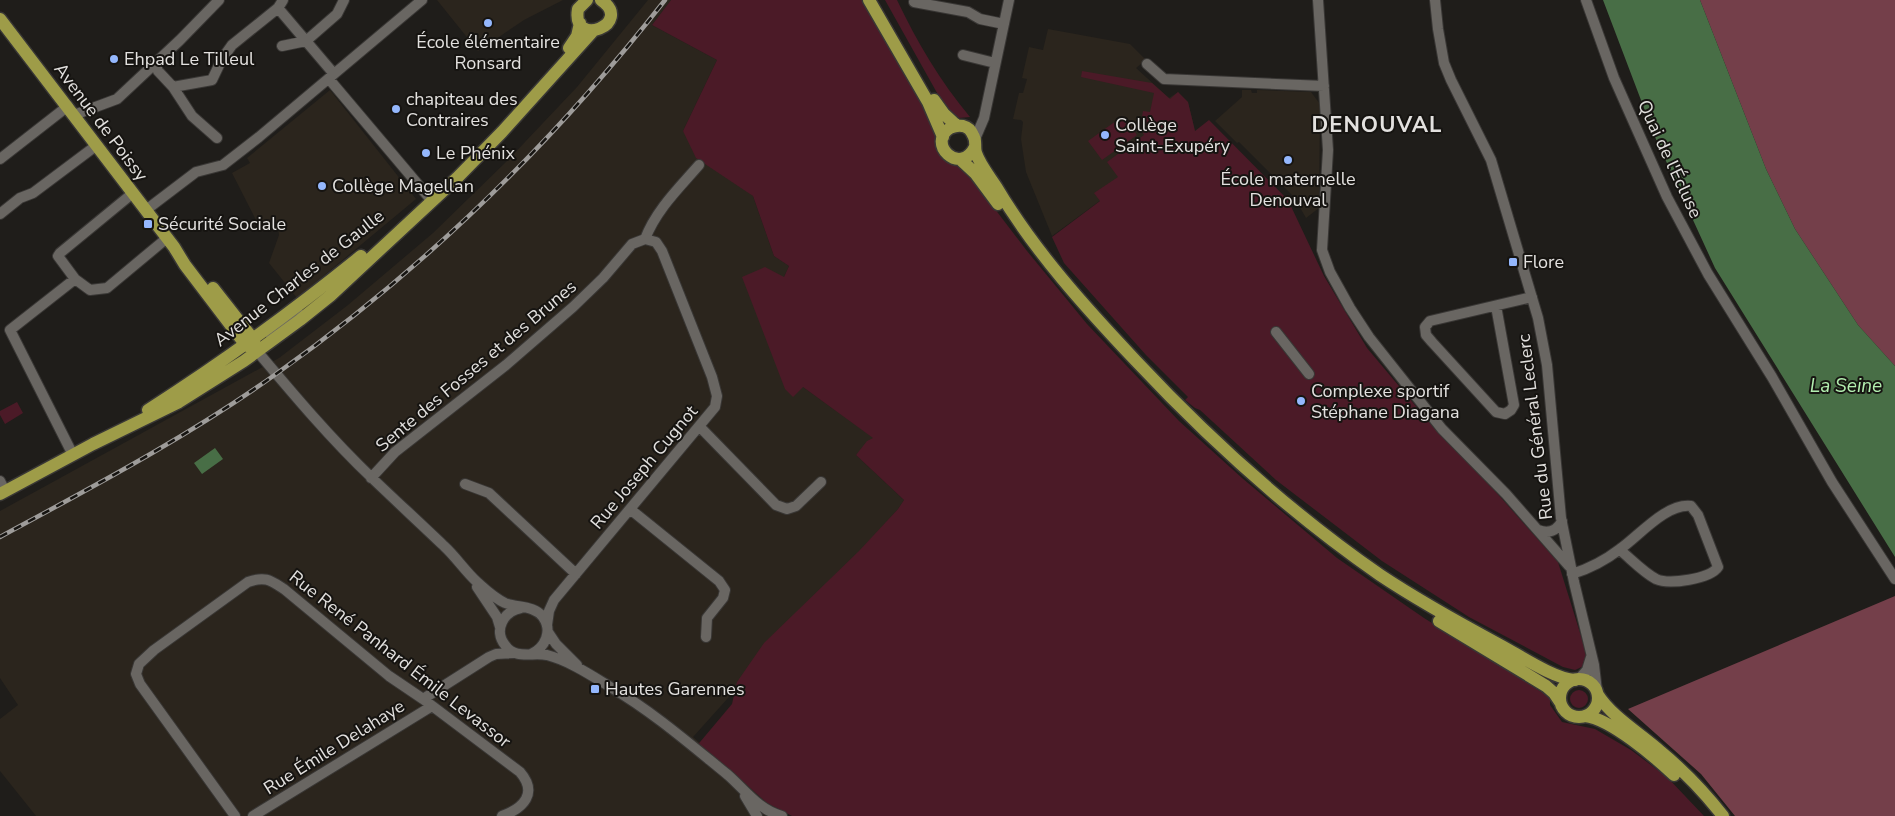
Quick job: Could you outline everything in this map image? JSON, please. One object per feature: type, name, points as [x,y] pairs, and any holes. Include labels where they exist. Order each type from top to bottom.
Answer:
[{"type":"main road","points":[[869,0],[928,102],[943,137]]},
{"type":"main road","points":[[875,0],[940,109],[961,126],[970,130],[979,160],[1019,222],[1072,289],[1147,373],[1242,464],[1350,553],[1410,594],[1455,621],[1562,678],[1590,683],[1606,706],[1670,759],[1723,816]]},
{"type":"main road","points":[[580,3],[578,16],[580,23],[585,29],[593,31]]},
{"type":"main road","name":"Avenue Charles de Gaulle","points":[[93,444],[193,394],[213,381],[254,347],[330,296],[496,138],[593,31],[602,29],[607,24],[610,16],[608,3]]},
{"type":"main road","name":"Avenue de Poissy","points":[[0,19],[146,210],[231,326],[254,347]]},
{"type":"main road","name":"Avenue Charles de Gaulle","points":[[2,489],[93,444],[180,390],[231,354],[254,347],[274,323],[315,293],[430,199],[548,74],[573,44],[580,23]]},
{"type":"main road","points":[[961,126],[948,129],[943,137],[942,145],[944,151],[949,156],[960,159],[975,173],[1051,272],[1102,332],[1161,395],[1214,445],[1295,516],[1350,560],[1424,611],[1546,686],[1553,691],[1563,709],[1569,715],[1592,717],[1645,750],[1690,789],[1715,816]]},
{"type":"main road","points":[[960,159],[969,155],[975,143]]},
{"type":"main road","name":"Avenue de Poissy","points":[[170,243],[206,279],[245,328],[254,347]]},
{"type":"main road","points":[[245,328],[274,323]]},
{"type":"main road","points":[[231,326],[234,341],[231,354]]},
{"type":"main road","points":[[1560,702],[1563,689],[1568,683],[1576,680]]},
{"type":"main road","points":[[1585,716],[1595,708],[1597,693]]},
{"type":"street","points":[[0,159],[71,111],[118,99],[219,0]]},
{"type":"street","points":[[282,46],[306,41],[338,14],[344,0]]},
{"type":"street","points":[[146,210],[196,172],[223,165],[330,73],[422,0]]},
{"type":"street","points":[[975,143],[985,114],[1009,0]]},
{"type":"street","points":[[1318,0],[1328,150],[1322,250],[1330,272],[1342,295],[1379,350],[1432,414],[1442,429],[1506,494],[1538,530],[1571,572],[1620,550],[1654,520],[1680,506],[1691,506],[1698,515],[1718,567],[1715,571],[1688,580],[1661,580],[1650,575],[1620,550]]},
{"type":"street","name":"Rue du Général Leclerc","points":[[1435,0],[1444,63],[1491,160],[1543,339],[1562,521],[1571,572],[1595,668],[1597,693]]},
{"type":"street","name":"Quai de l'Écluse","points":[[1586,0],[1614,78],[1667,197],[1708,274],[1772,377],[1832,482],[1895,579]]},
{"type":"street","points":[[914,2],[968,12],[980,19],[1004,24]]},
{"type":"street","points":[[173,87],[212,80],[222,59],[232,45],[281,4],[330,73],[430,199]]},
{"type":"street","points":[[963,55],[995,63]]},
{"type":"street","points":[[155,63],[158,72],[173,87],[192,116],[217,138]]},
{"type":"street","points":[[1148,64],[1164,79],[1324,86]]},
{"type":"street","points":[[961,126],[973,123],[985,114]]},
{"type":"street","points":[[2,212],[20,198],[32,193],[96,145]]},
{"type":"street","points":[[645,239],[650,225],[667,201],[699,165]]},
{"type":"street","points":[[133,193],[60,253],[58,256],[75,279],[90,290],[107,288],[170,243]]},
{"type":"street","name":"Rue Joseph Cugnot","points":[[547,628],[549,611],[554,600],[715,407],[717,396],[715,387],[662,251],[656,242],[645,239]]},
{"type":"street","name":"Sente des Fosses et des Brunes","points":[[371,478],[395,452],[506,366],[573,307],[603,278],[632,244],[645,239]]},
{"type":"street","points":[[73,455],[10,330],[75,279]]},
{"type":"street","points":[[193,394],[220,383],[254,347],[292,318],[315,293]]},
{"type":"street","points":[[1496,306],[1514,404],[1511,410],[1505,414],[1496,412],[1432,342],[1425,330],[1426,325],[1430,321],[1532,297]]},
{"type":"street","points":[[1276,332],[1309,374]]},
{"type":"street","points":[[254,347],[329,434],[371,478],[447,549],[471,576],[500,600],[541,614],[556,644],[587,673]]},
{"type":"street","points":[[699,426],[776,505],[787,510],[796,506],[821,482]]},
{"type":"street","points":[[466,484],[489,493],[576,574]]},
{"type":"street","points":[[630,509],[719,582],[725,590],[723,598],[707,618],[706,637]]},
{"type":"street","points":[[1538,530],[1550,531],[1558,527],[1562,521]]},
{"type":"street","points":[[471,576],[497,617],[505,646],[514,653]]},
{"type":"street","name":"Rue René Panhard Émile Levassor","points":[[235,816],[140,684],[136,674],[139,664],[154,650],[248,582],[258,578],[270,579],[284,589],[389,676],[423,699],[520,772],[529,788],[528,797],[513,812],[502,816]]},
{"type":"street","points":[[489,657],[496,647],[507,614],[514,610],[541,607],[554,600]]},
{"type":"street","points":[[530,654],[542,646],[547,628]]},
{"type":"street","points":[[423,699],[496,654],[514,653],[551,656],[587,673],[639,705],[731,778],[766,811],[776,816]]},
{"type":"street","points":[[1576,680],[1587,670],[1591,656]]},
{"type":"street","name":"Rue Émile Delahaye","points":[[253,816],[432,706]]},
{"type":"street","points":[[731,778],[757,816]]},
{"type":"shaded area","name":"École élémentaire Ronsard","points":[[437,0],[563,0],[524,20],[478,51]]},
{"type":"shaded area","points":[[648,0],[671,0],[652,25],[717,60],[683,131],[753,196],[774,256],[789,266],[784,277],[803,387],[874,438],[856,455],[904,500],[898,509],[693,737],[786,816],[36,816],[0,771],[0,719],[18,705],[0,678],[0,511],[279,358],[348,305],[433,233],[506,162],[577,87]]},
{"type":"shaded area","points":[[671,0],[865,0],[954,164],[966,171],[1027,251],[1087,324],[1179,421],[1242,478],[1337,558],[1424,618],[1543,693],[1550,699],[1550,705],[1562,722],[1595,729],[1631,750],[1667,777],[1704,816],[792,816],[767,803],[738,777],[695,748],[732,704],[737,682],[764,643],[859,551],[904,500],[856,455],[867,441],[873,438],[803,387],[793,397],[785,389],[742,277],[765,267],[784,277],[789,266],[774,256],[753,196],[696,158],[683,131],[717,60],[652,25]]},
{"type":"shaded area","points":[[885,0],[897,0],[930,61],[970,117],[959,118],[941,100]]},
{"type":"shaded area","points":[[1700,0],[1895,0],[1895,366],[1858,325],[1795,229],[1766,169]]},
{"type":"shaded area","name":"Collège Saint-Exupéry","points":[[1048,29],[1130,44],[1146,60],[1136,68],[1169,98],[1178,92],[1188,102],[1195,131],[1052,236],[1026,172],[1021,139],[1023,122],[1013,119],[1019,93],[1023,93],[1027,79],[1022,78],[1029,47],[1043,50]]},
{"type":"shaded area","name":"Complexe sportif Stéphane Diagana","points":[[1082,71],[1152,83],[1170,99],[1178,92],[1188,102],[1195,131],[1209,120],[1288,200],[1324,276],[1367,348],[1435,429],[1495,491],[1558,562],[1586,652],[1584,666],[1575,670],[1563,667],[1469,617],[1382,561],[1276,480],[1200,410],[1185,400],[1188,397],[1146,355],[1064,263],[1052,237],[1100,201],[1094,193],[1118,177],[1107,162],[1144,135],[1140,128],[1143,111],[1150,112],[1154,93],[1081,77]]},
{"type":"shaded area","name":"Collège Magellan","points":[[330,90],[416,199],[297,298],[269,263],[279,235],[278,227],[267,220],[257,222],[232,173],[250,163],[247,158]]},
{"type":"shaded area","points":[[1242,90],[1251,90],[1252,93],[1257,93],[1257,90],[1311,92],[1320,104],[1319,208],[1306,218],[1294,197],[1239,142],[1237,143],[1215,121],[1242,97]]},
{"type":"shaded area","points":[[1123,116],[1137,135],[1102,160],[1088,141]]},
{"type":"shaded area","points":[[17,402],[23,413],[5,424],[0,411]]},
{"type":"shaded area","points":[[1895,596],[1895,816],[1735,816],[1701,774],[1628,709]]},
{"type":"shaded area","points":[[1579,690],[1585,693],[1588,699],[1585,705],[1579,708],[1573,705],[1570,699],[1573,693]]},
{"type":"water","name":"La Seine","points":[[1603,0],[1700,0],[1766,169],[1795,229],[1858,325],[1895,366],[1895,557],[1715,268],[1655,137]]},
{"type":"water","points":[[215,448],[223,459],[202,474],[194,463]]},
{"type":"railway","points":[[0,537],[141,460],[243,397],[330,334],[383,292],[484,201],[532,153],[578,104],[665,0]]},
{"type":"place","name":"École élémentaire Ronsard","points":[[488,23]]},
{"type":"place","name":"Ehpad Le Tilleul","points":[[114,59]]},
{"type":"place","name":"chapiteau des Contraires","points":[[396,109]]},
{"type":"place","name":"Collège Saint-Exupéry","points":[[1105,135]]},
{"type":"place","name":"Le Phénix","points":[[426,153]]},
{"type":"place","name":"École maternelle Denouval","points":[[1288,160]]},
{"type":"place","name":"Collège Magellan","points":[[322,186]]},
{"type":"place","name":"Sécurité Sociale","points":[[148,224]]},
{"type":"place","name":"Flore","points":[[1513,262]]},
{"type":"place","name":"Complexe sportif Stéphane Diagana","points":[[1301,401]]},
{"type":"place","name":"Hautes Garennes","points":[[595,689]]},
{"type":"district","name":"DENOUVAL","points":[[1377,125]]}]
